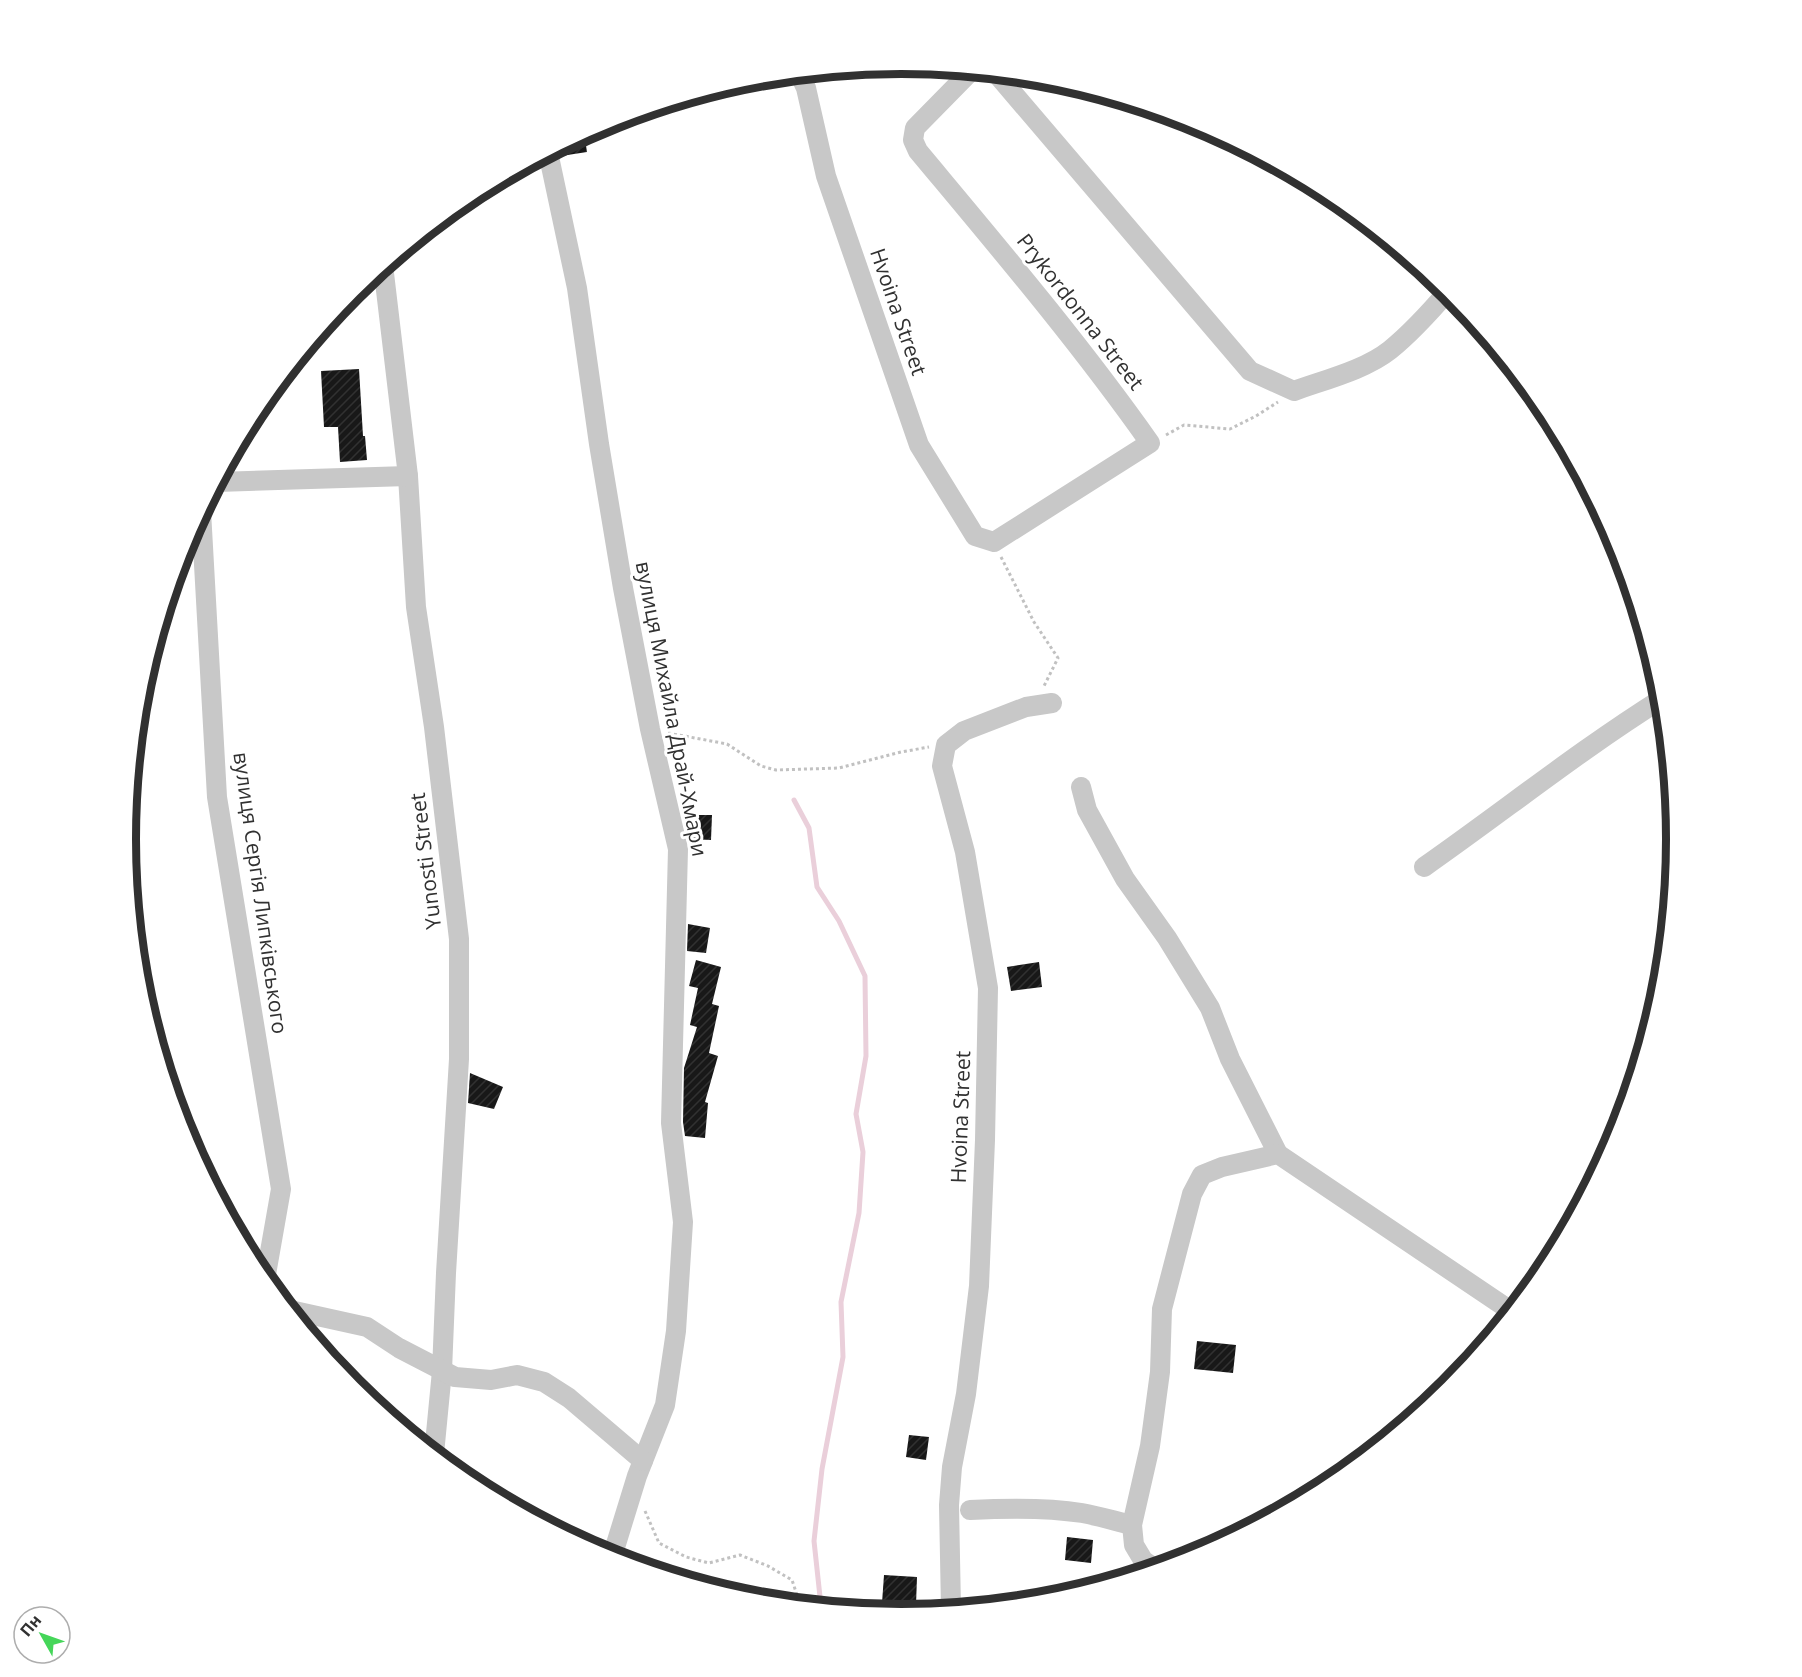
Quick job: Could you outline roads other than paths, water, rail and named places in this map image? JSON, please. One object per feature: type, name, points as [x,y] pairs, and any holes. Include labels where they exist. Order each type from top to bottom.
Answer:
[{"type":"street","name":"Prykordonna Street","points":[[966,76],[915,128],[914,140],[918,151],[1044,302],[1108,383],[1150,443],[994,542]]},
{"type":"street","name":"Hvoina Street","points":[[802,80],[826,176],[919,445],[975,536],[994,542]]},
{"type":"street","points":[[1002,80],[1250,371],[1294,391],[1353,370],[1388,351],[1442,298]]},
{"type":"street","name":"вулиця Михайла Драй-Хмари","points":[[550,159],[577,288],[599,444],[623,588],[650,729],[678,849],[671,1123],[683,1221],[676,1331],[666,1405],[643,1461],[615,1548]]},
{"type":"street","name":"Yunosti Street","points":[[384,275],[408,476],[416,608],[434,727],[459,939],[459,1059],[442,1371],[435,1445]]},
{"type":"street","points":[[225,482],[408,476]]},
{"type":"street","name":"вулиця Сергія Липківського","points":[[202,529],[217,797],[281,1189],[267,1267]]},
{"type":"street","name":"Hvoina Street","points":[[951,1602],[949,1505],[952,1467],[966,1395],[979,1287],[988,988],[964,852],[942,766],[946,745],[964,731],[1026,707],[1052,703]]},
{"type":"street","points":[[1424,867],[1612,730],[1653,704]]},
{"type":"street","points":[[1081,787],[1087,810],[1125,879],[1167,938],[1210,1008],[1230,1059],[1278,1154],[1505,1307]]},
{"type":"street","points":[[1147,1563],[1134,1545],[1132,1525],[1150,1446],[1160,1372],[1162,1309],[1192,1194],[1202,1175],[1222,1167],[1278,1154]]},
{"type":"street","points":[[301,1312],[367,1327],[399,1348],[455,1377],[491,1380],[518,1375],[544,1382],[569,1398],[643,1461]]},
{"type":"street","points":[[970,1510],[1006,1508],[1053,1510],[1082,1513],[1132,1525]]},
{"type":"waterway","points":[[794,800],[809,828],[817,887],[839,921],[865,976],[866,1056],[856,1114],[863,1152],[859,1213],[841,1302],[843,1357],[822,1469],[814,1541],[820,1599]]}]
